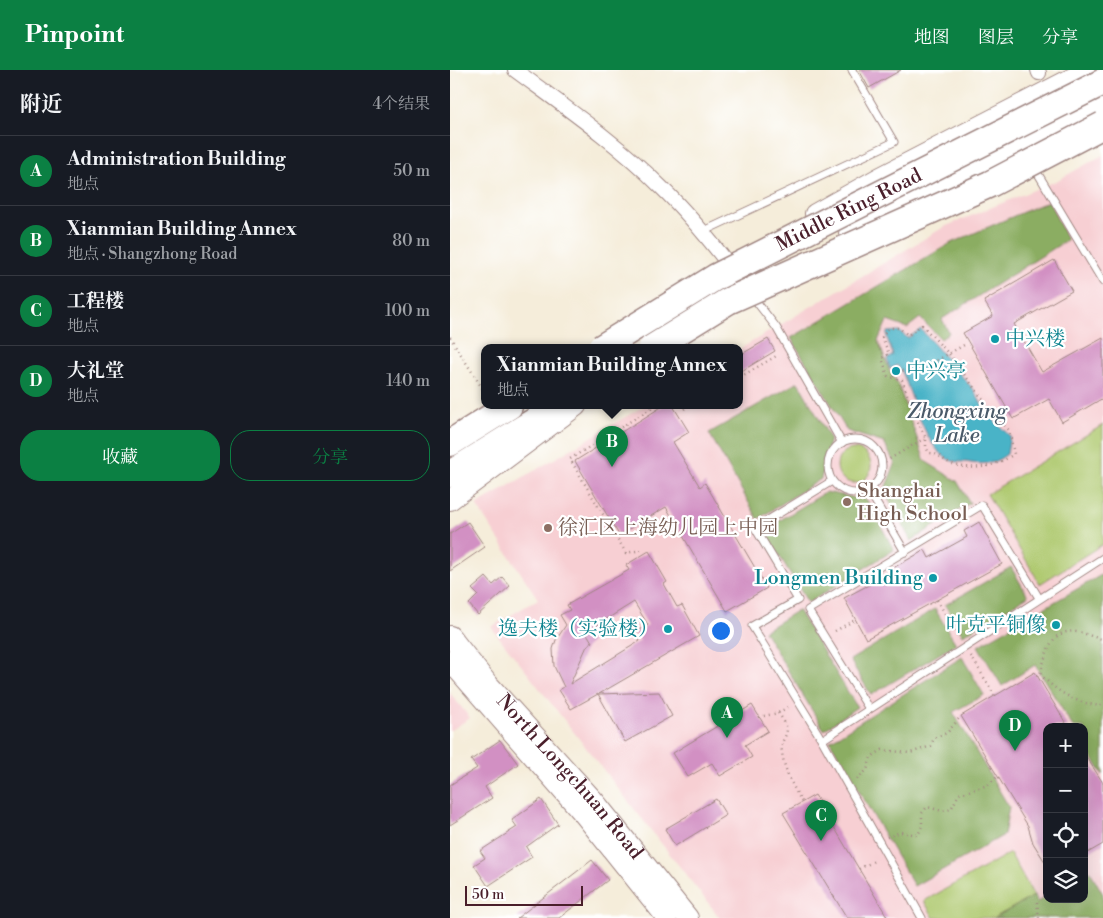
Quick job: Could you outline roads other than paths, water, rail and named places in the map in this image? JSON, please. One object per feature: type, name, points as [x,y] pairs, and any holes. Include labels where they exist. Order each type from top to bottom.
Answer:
[{"type":"highway","name":"Middle Ring Road","points":[[607,344],[716,277],[1103,82]]},
{"type":"highway","name":"Middle Ring Road","points":[[658,344],[728,301],[990,184],[1103,125]]},
{"type":"highway","points":[[450,443],[504,409]]},
{"type":"highway","points":[[450,474],[554,409]]},
{"type":"main road","points":[[594,344],[728,263],[879,178],[1088,70]]},
{"type":"main road","points":[[656,344],[707,306],[1103,107]]},
{"type":"main road","points":[[450,431],[487,409]]},
{"type":"main road","points":[[450,500],[572,409]]},
{"type":"main road","name":"North Longchuan Road","points":[[450,636],[488,684],[595,802],[688,918]]},
{"type":"main road","name":"North Longchuan Road","points":[[450,661],[582,812],[667,918]]},
{"type":"street","points":[[515,70],[638,165],[673,198],[745,286]]},
{"type":"lane","points":[[702,232],[894,142],[852,70]]},
{"type":"lane","points":[[1023,147],[1103,282]]},
{"type":"lane","points":[[745,286],[776,327],[842,443]]},
{"type":"lane","points":[[850,440],[868,443],[874,448],[881,464],[877,481],[868,489],[854,493],[846,492],[832,481],[828,473],[830,455],[842,443],[850,440]]},
{"type":"lane","points":[[832,481],[755,528],[798,600],[752,626],[822,740],[922,918]]},
{"type":"lane","points":[[868,489],[905,552]]},
{"type":"lane","points":[[869,709],[808,610],[982,505],[1039,598]]},
{"type":"lane","points":[[822,740],[1103,558]]},
{"type":"water","name":"Zhongxing Lake","points":[[921,329],[974,390],[986,412],[1010,436],[1007,454],[1003,457],[986,463],[955,462],[943,455],[934,446],[921,422],[902,372],[897,365],[890,369],[887,359],[893,355],[887,338],[887,332],[899,331],[908,338]]},
{"type":"place","name":"中兴楼","points":[[995,339]]},
{"type":"place","name":"中兴亭","points":[[896,371]]},
{"type":"place","name":"Xianmian Building Annex","points":[[612,467]]},
{"type":"place","name":"Shanghai High School","points":[[847,502]]},
{"type":"place","name":"徐汇区上海幼儿园上中园","points":[[548,528]]},
{"type":"place","name":"Longmen Building","points":[[933,578]]},
{"type":"place","name":"叶克平铜像","points":[[1056,625]]},
{"type":"place","name":"逸夫楼（实验楼）","points":[[668,629]]},
{"type":"place","name":"Administration Building","points":[[727,738]]},
{"type":"place","name":"大礼堂","points":[[1015,751]]},
{"type":"place","name":"工程楼","points":[[821,841]]}]
